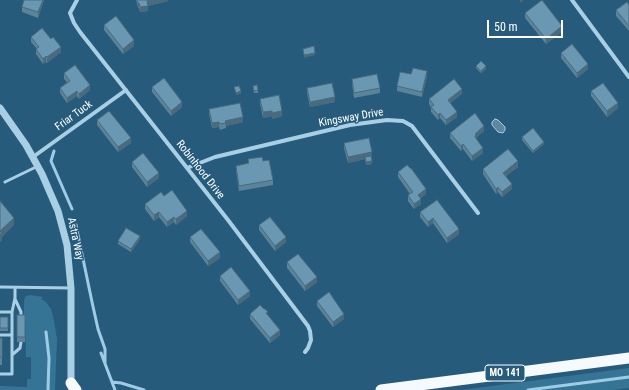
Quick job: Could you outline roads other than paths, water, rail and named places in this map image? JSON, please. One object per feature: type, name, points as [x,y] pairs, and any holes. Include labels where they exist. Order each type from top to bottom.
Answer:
[{"type":"highway","name":"MO 141","points":[[381,390],[629,358]]},
{"type":"street","name":"Robinhood Drive","points":[[77,0],[70,13],[74,23],[308,326],[311,340],[305,352]]},
{"type":"street","points":[[572,0],[629,77]]},
{"type":"street","name":"Friar Tuck","points":[[33,157],[126,90]]},
{"type":"street","name":"Astra Way","points":[[0,108],[38,166],[52,195],[61,222],[69,256],[73,388]]},
{"type":"street","name":"Kingsway Drive","points":[[187,168],[215,156],[350,125],[387,120],[403,121],[412,126],[478,213]]},
{"type":"lane","points":[[5,182],[38,166]]},
{"type":"lane","points":[[0,287],[71,288]]},
{"type":"lane","points":[[14,288],[15,298],[21,312],[21,320]]},
{"type":"lane","points":[[0,374],[12,374],[12,312],[15,298]]},
{"type":"lane","points":[[0,312],[12,312]]},
{"type":"lane","points":[[0,335],[12,335]]},
{"type":"lane","points":[[12,355],[20,348],[21,342]]},
{"type":"waterway","points":[[54,151],[51,161],[72,209]]},
{"type":"waterway","points":[[76,225],[98,329],[105,349],[105,363]]},
{"type":"waterway","points":[[46,332],[49,358],[48,390]]},
{"type":"waterway","points":[[101,353],[115,390]]},
{"type":"waterway","points":[[528,390],[629,377]]},
{"type":"waterway","points":[[112,382],[121,383],[144,390]]}]
